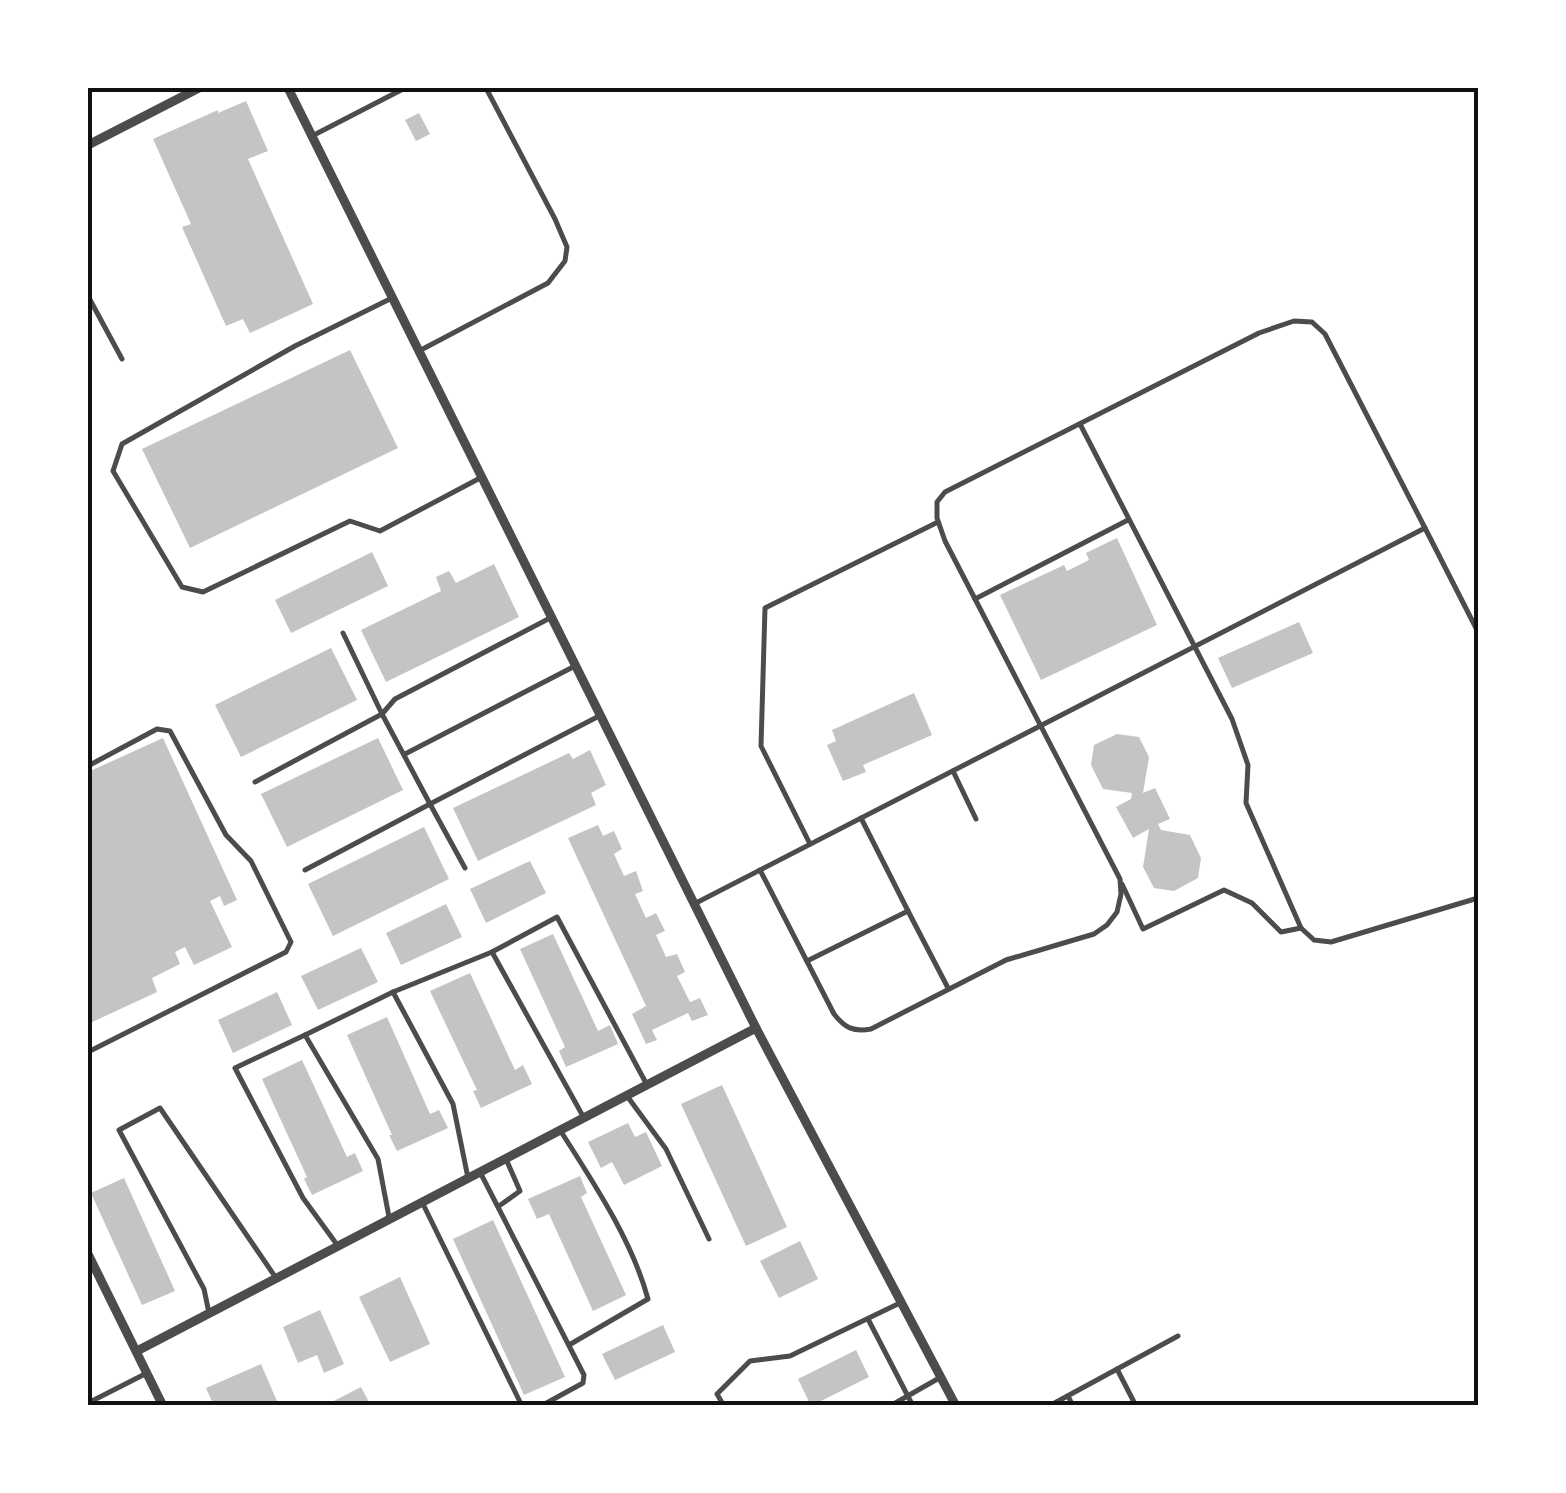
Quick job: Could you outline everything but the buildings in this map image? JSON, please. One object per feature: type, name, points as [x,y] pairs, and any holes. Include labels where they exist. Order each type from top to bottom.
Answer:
[{"type":"street","points":[[88,145],[199,88]]},
{"type":"street","points":[[288,88],[756,1028],[956,1406]]},
{"type":"street","points":[[137,1351],[756,1028]]},
{"type":"street","points":[[88,1254],[163,1406]]},
{"type":"lane","points":[[312,136],[405,88]]},
{"type":"lane","points":[[419,350],[548,283],[565,261],[567,247],[555,219],[486,88]]},
{"type":"lane","points":[[88,296],[122,359]]},
{"type":"lane","points":[[392,298],[295,346],[122,444],[113,471],[182,587],[203,592],[350,522],[380,531],[482,477]]},
{"type":"lane","points":[[1301,928],[1281,932],[1252,904],[1224,890],[1143,929],[945,540],[938,522],[937,502],[946,492],[1259,333],[1294,320],[1312,322],[1325,334],[1478,632]]},
{"type":"lane","points":[[1080,424],[1232,719],[1248,765],[1246,803],[1301,928],[1314,940],[1331,942],[1478,898]]},
{"type":"lane","points":[[975,599],[1128,519]]},
{"type":"lane","points":[[810,844],[761,746],[765,608],[938,522]]},
{"type":"lane","points":[[694,904],[1425,528]]},
{"type":"lane","points":[[255,782],[382,714],[395,699],[552,617]]},
{"type":"lane","points":[[343,633],[465,868]]},
{"type":"lane","points":[[404,754],[576,666]]},
{"type":"lane","points":[[305,870],[600,716]]},
{"type":"lane","points":[[88,766],[157,729],[170,730],[226,835],[250,861],[292,942],[286,952],[88,1052]]},
{"type":"lane","points":[[952,771],[976,819]]},
{"type":"lane","points":[[860,818],[948,989]]},
{"type":"lane","points":[[760,870],[834,1014],[844,1026],[857,1031],[871,1029],[1006,960],[1094,934],[1117,912],[1120,879]]},
{"type":"lane","points":[[807,961],[908,911]]},
{"type":"lane","points":[[338,1246],[303,1198],[235,1068],[393,992],[492,952],[557,917],[647,1085]]},
{"type":"lane","points":[[492,952],[584,1118]]},
{"type":"lane","points":[[393,992],[453,1104],[468,1178]]},
{"type":"lane","points":[[305,1036],[378,1158],[390,1219]]},
{"type":"lane","points":[[627,1096],[666,1149],[709,1239]]},
{"type":"lane","points":[[209,1313],[204,1289],[119,1130],[160,1108],[276,1278]]},
{"type":"lane","points":[[560,1130],[596,1187],[641,1274],[648,1299],[569,1345]]},
{"type":"lane","points":[[498,1207],[520,1191],[506,1159]]},
{"type":"lane","points":[[480,1172],[585,1380],[541,1406]]},
{"type":"lane","points":[[422,1202],[522,1406]]},
{"type":"lane","points":[[724,1406],[717,1394],[750,1360],[790,1356],[902,1302]]},
{"type":"lane","points":[[868,1318],[913,1406]]},
{"type":"lane","points":[[1049,1406],[1178,1336]]},
{"type":"lane","points":[[1117,1369],[1136,1406]]},
{"type":"lane","points":[[88,1403],[148,1373]]},
{"type":"lane","points":[[890,1406],[942,1378]]},
{"type":"lane","points":[[1068,1396],[1072,1406]]}]
